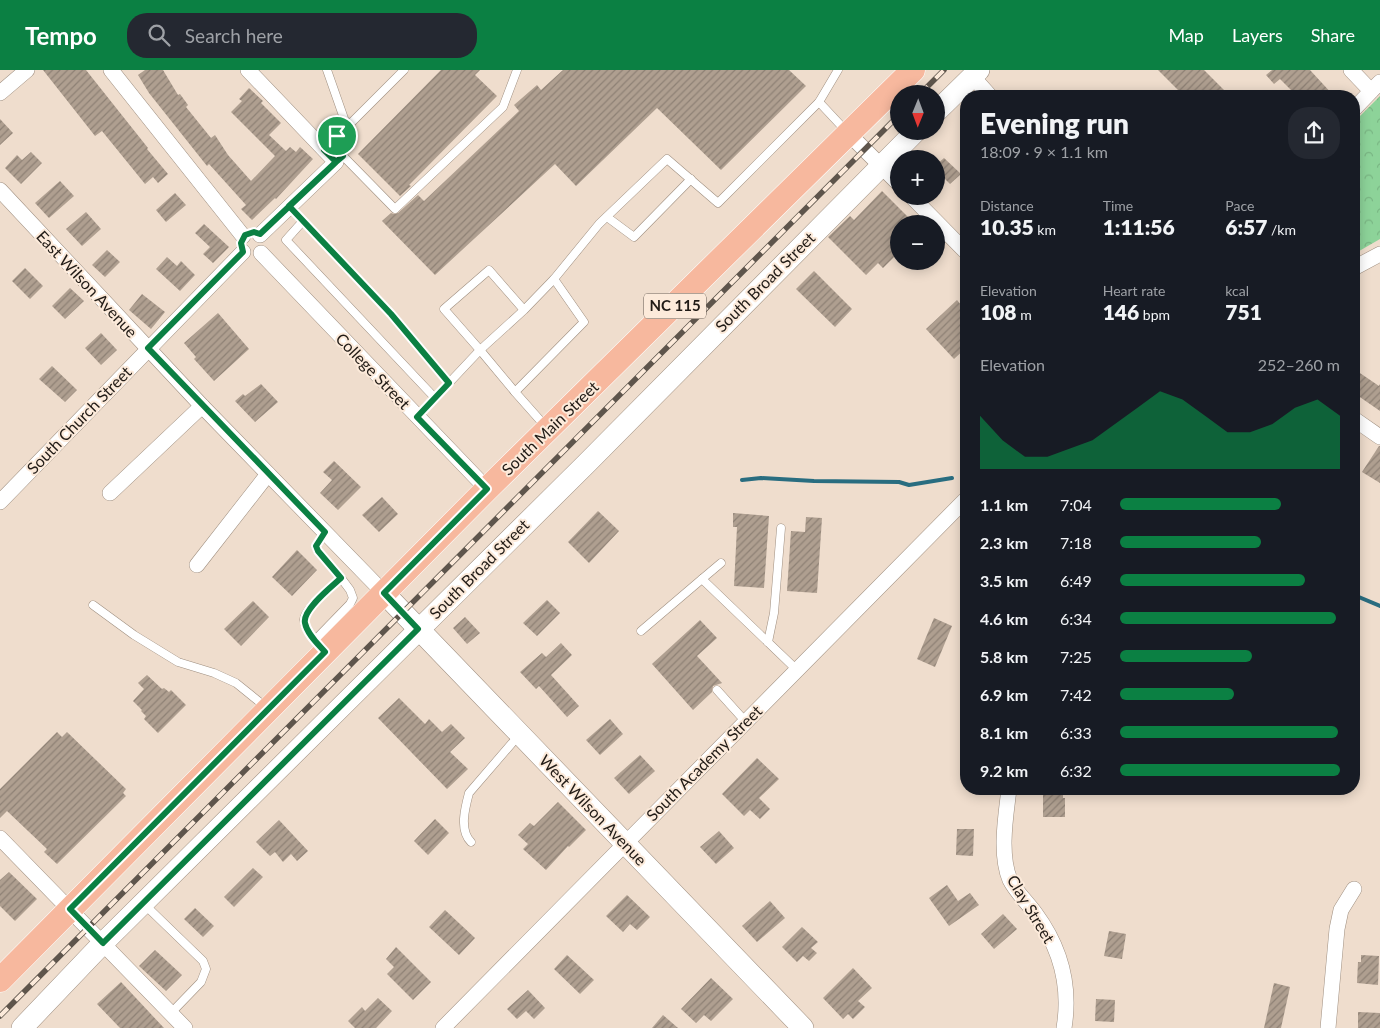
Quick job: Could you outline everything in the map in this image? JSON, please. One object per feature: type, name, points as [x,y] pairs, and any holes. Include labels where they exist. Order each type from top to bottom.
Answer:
[{"type":"main road","name":"South Main Street","points":[[0,980],[268,709],[320,646],[384,593],[487,489],[913,70]]},
{"type":"street","points":[[0,93],[27,70]]},
{"type":"street","points":[[111,70],[243,236]]},
{"type":"street","points":[[248,70],[324,150],[339,159],[260,234]]},
{"type":"street","points":[[1351,70],[1376,87],[1360,104]]},
{"type":"street","points":[[945,103],[976,73],[986,90]]},
{"type":"street","points":[[849,134],[890,175]]},
{"type":"street","name":"South Broad Street","points":[[29,1024],[103,943],[587,463],[907,140]]},
{"type":"street","name":"East Wilson Avenue","points":[[0,190],[202,406],[384,593]]},
{"type":"street","points":[[920,205],[960,246]]},
{"type":"street","points":[[249,232],[260,234],[265,245],[261,253],[252,256],[243,252],[241,243],[243,236],[249,232]]},
{"type":"street","name":"South Church Street","points":[[0,502],[243,252]]},
{"type":"street","name":"College Street","points":[[261,253],[487,489]]},
{"type":"street","points":[[1360,265],[1380,254]]},
{"type":"street","points":[[110,493],[202,406]]},
{"type":"street","points":[[1360,423],[1380,437]]},
{"type":"street","points":[[197,565],[268,474]]},
{"type":"street","name":"South Academy Street","points":[[443,1028],[960,505]]},
{"type":"street","name":"West Wilson Avenue","points":[[384,593],[803,1028]]},
{"type":"street","name":"Clay Street","points":[[1008,795],[1005,836],[1006,863],[1010,880],[1046,929],[1062,966],[1067,1006],[1064,1028]]},
{"type":"street","points":[[0,838],[185,1028]]},
{"type":"street","points":[[1328,1028],[1340,910],[1354,889]]},
{"type":"lane","points":[[327,70],[347,127]]},
{"type":"lane","points":[[324,150],[404,70]]},
{"type":"lane","points":[[337,136],[339,159],[395,209],[503,107],[517,70]]},
{"type":"lane","points":[[417,417],[480,350],[524,310],[554,279],[599,224],[667,159],[718,203],[819,102],[838,70]]},
{"type":"lane","points":[[819,102],[849,134]]},
{"type":"lane","points":[[607,217],[634,236],[691,179]]},
{"type":"lane","points":[[289,206],[391,314],[449,383]]},
{"type":"lane","points":[[303,221],[286,240],[435,398]]},
{"type":"lane","points":[[524,310],[489,270],[444,309],[549,430]]},
{"type":"lane","points":[[515,392],[584,322],[554,279]]},
{"type":"lane","points":[[768,642],[774,613],[781,528]]},
{"type":"lane","points":[[325,532],[316,546],[318,551],[341,578],[353,598],[350,604],[333,620],[320,646],[307,630],[304,621],[305,615],[319,605],[324,592],[341,578]]},
{"type":"lane","points":[[641,631],[721,563]]},
{"type":"lane","points":[[702,579],[797,670]]},
{"type":"lane","points":[[93,605],[134,636],[178,662],[236,683],[268,709]]},
{"type":"lane","points":[[717,690],[746,722]]},
{"type":"lane","points":[[471,842],[466,836],[464,826],[466,802],[469,793],[520,734]]},
{"type":"lane","points":[[143,903],[204,961],[206,969],[201,982],[171,1014]]},
{"type":"green space","points":[[1380,96],[1380,239],[1360,251],[1360,116]]},
{"type":"building","points":[[43,70],[86,70],[168,174],[158,183],[153,177],[145,184],[102,131],[95,136]]},
{"type":"building","points":[[145,70],[163,70],[178,95],[180,94],[188,105],[186,107],[211,138],[215,135],[228,155],[251,181],[275,156],[231,112],[242,101],[239,99],[249,88],[263,101],[261,103],[281,123],[269,135],[286,151],[290,147],[296,152],[300,147],[313,159],[276,199],[252,220],[241,209],[246,205],[209,164],[207,166],[149,93],[138,75]]},
{"type":"building","points":[[441,70],[480,70],[475,75],[497,96],[400,196],[358,154]]},
{"type":"building","points":[[563,70],[789,70],[806,86],[721,170],[657,108],[576,186],[555,164],[435,275],[382,221],[391,213],[398,213],[418,195],[424,201],[519,111],[514,105],[537,85],[541,90]]},
{"type":"building","points":[[1158,70],[1204,70],[1224,90],[1178,90]]},
{"type":"building","points":[[1272,70],[1310,70],[1328,90],[1291,90],[1280,79],[1274,84],[1266,75]]},
{"type":"building","points":[[0,119],[13,133],[0,145]]},
{"type":"building","points":[[31,152],[42,163],[21,184],[5,168],[17,155],[22,160]]},
{"type":"building","points":[[945,159],[960,173],[950,184],[945,179]]},
{"type":"building","points":[[60,181],[74,196],[49,218],[35,203]]},
{"type":"building","points":[[882,191],[890,199],[890,205],[896,205],[906,215],[890,215],[890,261],[883,268],[878,263],[866,275],[828,237],[850,216],[854,220]]},
{"type":"building","points":[[175,193],[186,205],[166,222],[156,210]]},
{"type":"building","points":[[86,212],[101,229],[82,246],[66,229]]},
{"type":"building","points":[[204,224],[229,247],[213,263],[203,254],[210,247],[195,233]]},
{"type":"building","points":[[107,250],[120,262],[105,277],[92,265]]},
{"type":"building","points":[[167,257],[177,266],[181,261],[195,275],[180,291],[156,269]]},
{"type":"building","points":[[25,268],[43,286],[30,299],[12,281]]},
{"type":"building","points":[[814,271],[852,309],[835,327],[796,289]]},
{"type":"building","points":[[70,288],[84,301],[65,319],[52,306]]},
{"type":"building","points":[[142,294],[165,312],[151,329],[129,310]]},
{"type":"building","points":[[957,300],[960,304],[960,354],[954,359],[926,329]]},
{"type":"building","points":[[218,313],[249,349],[214,381],[194,359],[196,357],[184,343]]},
{"type":"building","points":[[101,333],[117,350],[101,365],[85,348]]},
{"type":"building","points":[[52,366],[77,390],[65,402],[39,379]]},
{"type":"building","points":[[1360,373],[1379,386],[1380,384],[1380,411],[1360,397]]},
{"type":"building","points":[[261,384],[278,402],[255,422],[235,401]]},
{"type":"building","points":[[1380,446],[1380,483],[1362,472]]},
{"type":"building","points":[[334,461],[361,487],[338,510],[320,493],[332,480],[323,472]]},
{"type":"building","points":[[382,497],[398,514],[379,532],[362,515]]},
{"type":"building","points":[[598,511],[619,531],[589,563],[568,542]]},
{"type":"building","points":[[733,513],[769,516],[764,588],[734,586],[737,527],[733,527]]},
{"type":"building","points":[[806,517],[822,518],[817,593],[787,591],[791,531],[805,532]]},
{"type":"building","points":[[297,550],[317,570],[292,596],[272,577]]},
{"type":"building","points":[[547,600],[560,613],[537,636],[523,623]]},
{"type":"building","points":[[253,601],[269,617],[241,646],[224,629]]},
{"type":"building","points":[[465,617],[480,633],[467,644],[453,628]]},
{"type":"building","points":[[934,618],[952,626],[935,667],[917,659]]},
{"type":"building","points":[[700,620],[717,638],[697,656],[722,683],[713,686],[712,692],[693,710],[652,664]]},
{"type":"building","points":[[561,643],[572,655],[551,675],[579,706],[567,717],[539,686],[536,689],[520,672],[542,653],[546,657]]},
{"type":"building","points":[[147,675],[162,689],[164,688],[169,692],[171,690],[186,705],[158,733],[144,719],[146,716],[133,701],[144,689],[138,683]]},
{"type":"building","points":[[399,698],[425,724],[429,719],[442,732],[451,724],[465,738],[450,752],[468,769],[447,789],[378,718]]},
{"type":"building","points":[[610,719],[623,734],[600,755],[586,740]]},
{"type":"building","points":[[57,732],[62,737],[67,732],[126,789],[123,793],[126,796],[57,864],[44,852],[47,849],[7,811],[0,818],[0,789]]},
{"type":"building","points":[[640,755],[655,771],[629,794],[614,778]]},
{"type":"building","points":[[757,758],[779,779],[759,798],[770,809],[760,819],[750,810],[744,816],[722,794]]},
{"type":"building","points":[[1043,795],[1063,795],[1063,798],[1065,798],[1065,817],[1043,817]]},
{"type":"building","points":[[558,802],[586,830],[546,870],[523,849],[528,844],[518,835],[530,823],[534,826]]},
{"type":"building","points":[[435,819],[449,833],[428,855],[414,841]]},
{"type":"building","points":[[279,820],[308,851],[297,861],[291,854],[283,862],[275,852],[270,856],[256,842]]},
{"type":"building","points":[[957,829],[974,829],[973,856],[956,855]]},
{"type":"building","points":[[719,831],[734,848],[716,864],[700,847]]},
{"type":"building","points":[[253,868],[263,877],[234,907],[224,897]]},
{"type":"building","points":[[9,872],[37,899],[15,921],[0,906],[0,880]]},
{"type":"building","points":[[947,885],[958,901],[970,893],[979,905],[949,926],[929,898]]},
{"type":"building","points":[[627,895],[650,917],[637,930],[630,924],[623,932],[606,916]]},
{"type":"building","points":[[770,901],[785,918],[757,942],[742,926]]},
{"type":"building","points":[[195,908],[214,926],[203,937],[184,919]]},
{"type":"building","points":[[445,910],[475,938],[459,955],[429,927]]},
{"type":"building","points":[[1003,914],[1017,929],[994,949],[981,934]]},
{"type":"building","points":[[802,927],[818,942],[811,948],[817,953],[809,961],[803,956],[797,962],[782,947]]},
{"type":"building","points":[[1109,931],[1126,934],[1122,959],[1104,956]]},
{"type":"building","points":[[396,947],[431,982],[413,1000],[387,974],[394,967],[386,959]]},
{"type":"building","points":[[155,950],[182,975],[166,991],[139,966]]},
{"type":"building","points":[[567,955],[594,980],[580,994],[554,969]]},
{"type":"building","points":[[1361,955],[1379,956],[1378,985],[1357,983],[1358,962],[1361,962]]},
{"type":"building","points":[[853,968],[872,988],[858,1001],[865,1007],[853,1019],[848,1014],[843,1019],[823,998]]},
{"type":"building","points":[[711,978],[733,999],[711,1021],[704,1015],[696,1023],[681,1009]]},
{"type":"building","points":[[121,982],[164,1028],[120,1028],[97,1004]]},
{"type":"building","points":[[1274,983],[1290,987],[1281,1028],[1264,1028]]},
{"type":"building","points":[[528,990],[545,1008],[534,1019],[526,1011],[517,1019],[507,1009]]},
{"type":"building","points":[[378,998],[392,1011],[376,1028],[355,1028],[348,1021],[362,1007],[365,1011]]},
{"type":"building","points":[[1096,999],[1115,1000],[1114,1022],[1095,1021]]},
{"type":"building","points":[[1358,1012],[1380,1013],[1380,1028],[1358,1028]]},
{"type":"building","points":[[663,1015],[678,1028],[652,1028]]},
{"type":"waterway","points":[[742,480],[761,478],[899,482],[909,485],[952,478]]},
{"type":"waterway","points":[[1360,598],[1380,606]]},
{"type":"railway","points":[[929,85],[944,70]]},
{"type":"railway","points":[[0,1016],[890,124]]},
{"type":"route","points":[[337,136],[324,150],[336,162],[289,206],[391,314],[449,383],[417,417],[487,489],[384,593],[418,629],[103,943],[70,909],[325,652],[307,630],[304,621],[305,615],[324,592],[341,578],[318,551],[316,546],[325,532],[148,348],[243,252],[241,243],[245,235],[249,232],[260,234],[289,206],[343,156],[337,136]]}]
